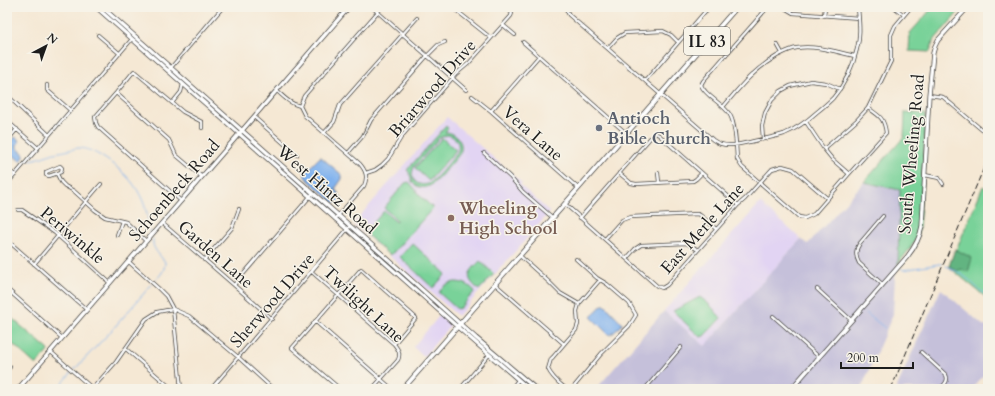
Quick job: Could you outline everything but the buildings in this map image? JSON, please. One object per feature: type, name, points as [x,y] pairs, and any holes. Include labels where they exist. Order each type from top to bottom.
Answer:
[{"type":"main road","name":"West Hintz Road","points":[[96,7],[133,37]]},
{"type":"main road","name":"West Hintz Road","points":[[102,7],[133,37],[311,195],[350,226],[489,355],[529,389]]},
{"type":"main road","name":"Schoenbeck Road","points":[[18,389],[350,7]]},
{"type":"main road","name":"IL 83","points":[[403,389],[737,7]]},
{"type":"main road","name":"South Wheeling Road","points":[[791,389],[907,256],[918,240],[922,226],[929,95],[933,53],[938,40],[968,7]]},
{"type":"main road","name":"West Hintz Road","points":[[169,69],[183,84],[241,133]]},
{"type":"main road","name":"West Hintz Road","points":[[337,217],[347,230],[458,325],[536,389]]},
{"type":"street","points":[[169,69],[223,7]]},
{"type":"street","points":[[372,7],[466,90]]},
{"type":"street","points":[[337,217],[364,186],[366,173],[360,164],[304,116],[300,106],[304,96],[382,7]]},
{"type":"street","points":[[452,7],[492,38]]},
{"type":"street","name":"Briarwood Drive","points":[[366,173],[377,169],[388,159],[401,138],[453,78],[469,63],[503,25],[512,12],[506,7]]},
{"type":"street","points":[[701,7],[706,11]]},
{"type":"street","points":[[645,81],[709,7]]},
{"type":"street","points":[[768,7],[701,85],[704,90],[723,107],[733,122],[737,159],[740,164],[799,217],[805,218],[814,214],[886,133],[885,123],[879,115],[868,108]]},
{"type":"street","points":[[783,7],[794,13],[859,18]]},
{"type":"street","points":[[824,16],[825,7]]},
{"type":"street","points":[[566,8],[569,15],[716,142],[723,145],[736,145],[784,133],[806,122],[832,99],[840,89],[850,71],[858,49],[860,30],[858,7]]},
{"type":"street","points":[[894,7],[904,15]]},
{"type":"street","points":[[824,148],[856,121],[868,108],[891,61],[892,35],[895,26],[911,7]]},
{"type":"street","points":[[324,133],[334,122],[340,105],[416,18]]},
{"type":"street","points":[[503,25],[515,36]]},
{"type":"street","points":[[608,48],[617,38],[625,34],[663,31],[678,42]]},
{"type":"street","points":[[98,35],[119,53]]},
{"type":"street","points":[[7,184],[133,37]]},
{"type":"street","points":[[348,153],[363,136],[371,120],[438,45],[445,42]]},
{"type":"street","points":[[523,42],[626,133]]},
{"type":"street","points":[[777,44],[782,53]]},
{"type":"street","points":[[723,107],[748,78],[764,64],[782,53],[796,48],[816,48],[832,50],[855,56]]},
{"type":"street","points":[[491,111],[539,56]]},
{"type":"street","points":[[181,201],[98,127],[95,117],[134,71],[183,112],[202,122],[202,128]]},
{"type":"street","points":[[763,139],[762,126],[765,113],[772,100],[781,91],[790,86],[811,81],[826,83],[840,89]]},
{"type":"street","points":[[172,103],[181,92],[183,84]]},
{"type":"street","points":[[47,85],[47,90],[70,110]]},
{"type":"street","points":[[181,92],[189,89]]},
{"type":"street","points":[[276,91],[290,103],[300,106]]},
{"type":"street","points":[[116,93],[169,140],[176,154],[202,177]]},
{"type":"street","points":[[929,95],[940,96],[946,99],[982,130]]},
{"type":"street","name":"Vera Lane","points":[[472,96],[578,188]]},
{"type":"street","points":[[10,98],[50,134]]},
{"type":"street","points":[[254,117],[297,154]]},
{"type":"street","points":[[7,121],[38,148]]},
{"type":"street","points":[[806,122],[833,160],[849,174]]},
{"type":"street","points":[[7,141],[17,130]]},
{"type":"street","points":[[580,218],[655,133],[738,205]]},
{"type":"street","points":[[484,153],[553,218]]},
{"type":"street","name":"East Merle Lane","points":[[626,258],[657,286],[662,288],[667,285],[716,229],[772,169],[782,166],[793,169],[828,199]]},
{"type":"street","points":[[60,167],[62,168],[62,171],[57,174],[47,176],[45,173],[60,167]]},
{"type":"street","points":[[7,169],[15,175]]},
{"type":"street","points":[[619,173],[633,184],[693,180],[702,173]]},
{"type":"street","points":[[658,173],[659,182]]},
{"type":"street","points":[[57,174],[61,182],[74,191],[85,202],[105,217],[129,224],[146,242]]},
{"type":"street","points":[[925,175],[939,178],[943,184]]},
{"type":"street","points":[[34,264],[101,184]]},
{"type":"street","points":[[234,285],[311,195]]},
{"type":"street","points":[[565,204],[626,258],[641,245],[687,243],[691,244],[698,250]]},
{"type":"street","points":[[204,260],[232,228],[239,209]]},
{"type":"street","name":"Periwinkle","points":[[18,210],[22,210],[58,236],[110,283]]},
{"type":"street","points":[[605,239],[622,220],[630,217],[698,214],[716,229]]},
{"type":"street","points":[[882,284],[859,263],[856,253],[857,247],[883,216]]},
{"type":"street","points":[[117,235],[122,221]]},
{"type":"street","name":"Garden Lane","points":[[162,223],[272,319]]},
{"type":"street","name":"Sherwood Drive","points":[[211,389],[350,226]]},
{"type":"street","points":[[7,240],[87,310]]},
{"type":"street","points":[[520,256],[560,293],[579,304]]},
{"type":"street","points":[[572,389],[600,354],[629,326],[636,315],[629,303],[576,260]]},
{"type":"street","points":[[129,262],[166,296],[173,309],[181,389]]},
{"type":"street","points":[[340,389],[292,348],[361,269],[416,318],[394,344]]},
{"type":"street","name":"Twilight Lane","points":[[312,272],[398,348],[400,354],[398,360],[381,379]]},
{"type":"street","points":[[566,389],[554,378],[548,369],[551,359],[577,328],[577,311],[579,304],[600,280]]},
{"type":"street","points":[[495,284],[564,344]]},
{"type":"street","points":[[7,289],[62,339]]},
{"type":"street","points":[[817,289],[851,320]]},
{"type":"street","points":[[51,352],[93,389],[126,349],[146,319],[157,312],[173,309],[189,316],[274,389]]},
{"type":"street","points":[[772,316],[819,356]]},
{"type":"street","points":[[315,321],[392,389]]},
{"type":"street","points":[[645,389],[681,347]]},
{"type":"street","points":[[126,349],[172,389]]},
{"type":"street","points":[[921,352],[946,375],[946,382],[940,389]]},
{"type":"street","points":[[460,389],[489,355]]},
{"type":"street","points":[[7,370],[8,366]]},
{"type":"street","points":[[372,389],[381,379]]},
{"type":"street","points":[[512,388],[518,380]]},
{"type":"shaded area","name":"Wheeling High School","points":[[447,117],[522,183],[520,185],[550,212],[458,316],[353,224]]},
{"type":"shaded area","points":[[864,182],[900,190],[898,264],[895,276],[893,314],[861,389],[596,389],[664,311],[705,346],[801,239],[808,244]]},
{"type":"shaded area","points":[[760,203],[801,239],[705,346],[664,311]]},
{"type":"shaded area","points":[[941,289],[985,327],[988,323],[988,370],[972,389],[896,389],[910,357]]},
{"type":"shaded area","points":[[440,315],[450,324],[450,326],[424,356],[413,347]]},
{"type":"green space","points":[[933,7],[963,7],[933,42],[930,52],[909,51],[910,33]]},
{"type":"green space","points":[[905,112],[925,114],[925,134],[919,230],[914,243],[898,264],[900,190],[864,182],[904,137]]},
{"type":"green space","points":[[446,126],[448,128],[445,132],[449,132],[458,138],[461,145],[460,153],[430,186],[422,188],[413,183],[407,170]],"holes":[[[447,135],[457,141],[457,153],[431,182],[425,185],[417,183],[414,180],[412,173],[414,167],[439,138]]]},
{"type":"green space","points":[[442,138],[456,150],[429,181],[415,168]]},
{"type":"green space","points":[[409,182],[418,194],[433,208],[391,255],[389,255],[367,235],[367,230],[384,211],[396,222],[397,220],[384,208],[405,183]]},
{"type":"green space","points":[[983,186],[988,190],[988,299],[949,267]]},
{"type":"green space","points":[[412,243],[446,274],[433,288],[400,257]]},
{"type":"green space","points":[[955,249],[972,258],[968,272],[960,269],[958,271],[949,266]]},
{"type":"green space","points":[[480,261],[494,274],[479,290],[471,282],[469,275]]},
{"type":"green space","points":[[455,282],[466,284],[475,291],[460,308],[457,309],[439,293],[446,285]]},
{"type":"green space","points":[[700,297],[710,305],[721,318],[704,336],[700,337],[673,311]]},
{"type":"green space","points":[[7,314],[49,350],[36,365],[7,339]]},
{"type":"water","points":[[15,137],[19,142],[17,148],[24,154],[24,157],[20,161],[7,152],[7,146]]},
{"type":"water","points":[[321,157],[342,175],[342,179],[335,189],[342,198],[338,203],[333,202],[305,177],[305,172]]},
{"type":"water","points":[[602,305],[605,305],[622,323],[622,325],[611,335],[608,334],[591,317]]},
{"type":"waterway","points":[[30,160],[53,153],[78,148],[89,150],[101,156],[123,173],[137,190],[146,209],[150,234]]},
{"type":"waterway","points":[[153,239],[153,245],[165,262],[162,273],[154,281]]},
{"type":"waterway","points":[[901,268],[903,270],[941,264]]},
{"type":"waterway","points":[[946,266],[961,274],[979,290],[986,294]]},
{"type":"waterway","points":[[74,370],[112,330],[152,284]]},
{"type":"waterway","points":[[866,313],[885,328]]},
{"type":"waterway","points":[[58,389],[71,373]]},
{"type":"railway","points":[[891,389],[988,158]]},
{"type":"place","name":"Antioch Bible Church","points":[[599,128]]},
{"type":"place","name":"Wheeling High School","points":[[451,218]]}]
